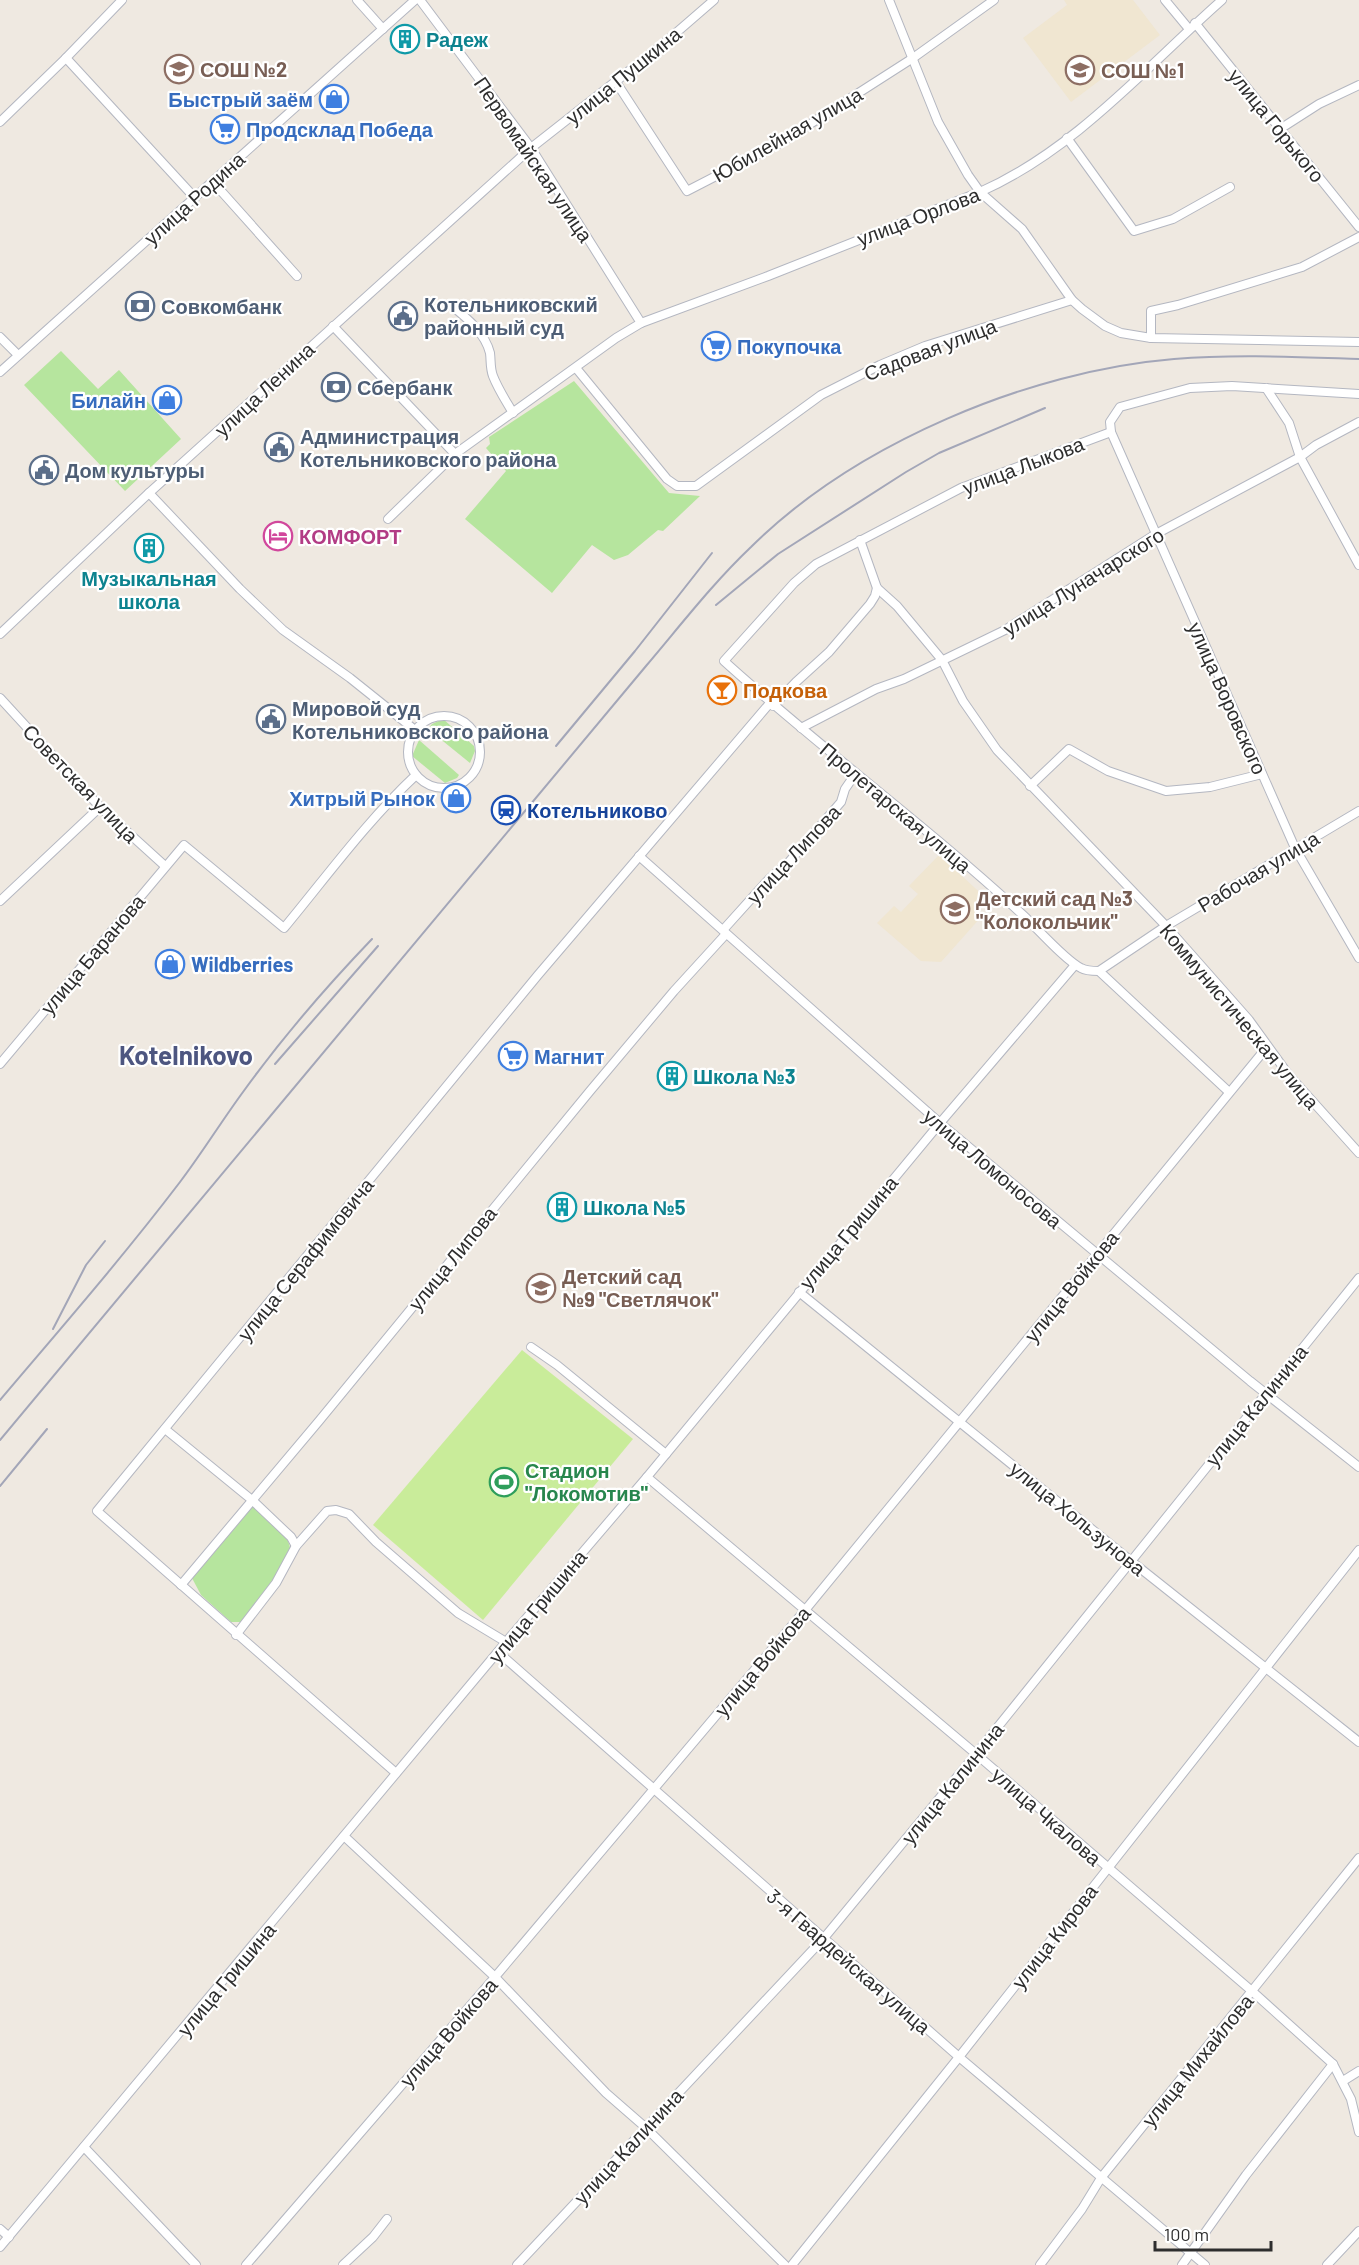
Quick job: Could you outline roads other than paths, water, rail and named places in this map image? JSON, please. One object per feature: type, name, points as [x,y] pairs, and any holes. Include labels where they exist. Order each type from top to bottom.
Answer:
[{"type":"street","points":[[0,122],[122,0]]},
{"type":"street","points":[[357,0],[383,29]]},
{"type":"street","name":"улица Родина","points":[[0,372],[415,0]]},
{"type":"street","name":"Первомайская улица","points":[[420,0],[531,148],[641,323]]},
{"type":"street","name":"улица Пушкина","points":[[531,148],[616,82],[714,0]]},
{"type":"street","points":[[889,0],[938,122],[968,175],[981,192],[1023,229],[1072,300],[1105,326],[1121,333],[1151,338],[1359,342]]},
{"type":"street","name":"Юбилейная улица","points":[[616,82],[687,192],[782,142],[913,58],[994,0]]},
{"type":"street","name":"улица Горького","points":[[1165,0],[1192,26],[1280,129],[1359,227]]},
{"type":"street","name":"улица Орлова","points":[[388,519],[455,454],[616,338],[641,323],[768,276],[981,192],[1026,168],[1097,115],[1222,0]]},
{"type":"street","points":[[66,58],[195,198]]},
{"type":"street","points":[[1280,129],[1319,104],[1359,85]]},
{"type":"street","points":[[1067,138],[1134,231],[1173,219],[1230,187]]},
{"type":"street","name":"улица Ленина","points":[[0,634],[149,493],[531,148]]},
{"type":"street","points":[[213,182],[297,276]]},
{"type":"street","points":[[1151,338],[1151,311],[1302,267],[1359,237]]},
{"type":"street","name":"Садовая улица","points":[[576,368],[667,479],[676,486],[696,486],[821,395],[880,365],[954,336],[1072,300]]},
{"type":"street","points":[[452,306],[474,324],[484,340],[490,353],[493,376],[513,413]]},
{"type":"street","points":[[333,326],[455,454]]},
{"type":"street","points":[[0,337],[18,355]]},
{"type":"street","points":[[1111,432],[1110,422],[1120,407],[1190,388],[1232,386],[1359,394]]},
{"type":"street","points":[[1266,388],[1289,423],[1300,457],[1359,565]]},
{"type":"street","name":"улица Луначарского","points":[[801,728],[868,692],[904,679],[1005,630],[1156,534],[1300,457],[1316,445],[1359,422]]},
{"type":"street","name":"улица Воровского","points":[[1111,432],[1295,848],[1359,957]]},
{"type":"street","name":"улица Лыкова","points":[[724,661],[810,568],[961,488],[1111,432]]},
{"type":"street","points":[[149,493],[240,589],[283,630],[350,678],[415,730]]},
{"type":"street","name":"Коммунистическая улица","points":[[860,540],[877,588],[897,606],[942,660],[963,701],[985,733],[1030,786],[1166,926],[1249,1020],[1267,1047],[1359,1154]]},
{"type":"street","name":"улица Серафимовича","points":[[396,1773],[97,1511],[538,975],[771,704],[829,652],[870,604],[877,588]]},
{"type":"street","name":"Пролетарская улица","points":[[724,661],[771,704],[1022,914],[1076,965],[1088,971],[1099,971],[1229,1092]]},
{"type":"street","name":"Советская улица","points":[[0,698],[100,807],[165,866]]},
{"type":"street","points":[[437,716],[454,717],[469,725],[475,732],[480,757],[474,772],[462,783],[438,788],[416,775],[410,763],[408,749],[415,730],[429,719],[437,716]]},
{"type":"street","points":[[1030,786],[1068,749],[1108,771],[1166,791],[1210,787],[1262,774]]},
{"type":"street","name":"улица Липова","points":[[181,1585],[315,1426],[611,1065],[769,879],[788,863],[841,802],[845,789],[856,773]]},
{"type":"street","name":"улица Баранова","points":[[0,1064],[184,844],[284,928],[361,834],[416,775]]},
{"type":"street","points":[[0,901],[100,807]]},
{"type":"street","name":"Рабочая улица","points":[[1099,971],[1166,926],[1359,811]]},
{"type":"street","name":"улица Ломоносова","points":[[639,856],[940,1123],[1265,1394],[1359,1467]]},
{"type":"street","name":"улица Гришина","points":[[0,2247],[506,1642],[647,1477],[940,1123],[1076,965]]},
{"type":"street","name":"улица Войкова","points":[[246,2265],[495,1977],[806,1609],[1267,1047]]},
{"type":"street","name":"улица Калинина","points":[[517,2265],[824,1938],[976,1754],[1359,1278]]},
{"type":"street","name":"улица Хользунова","points":[[799,1292],[961,1421],[1131,1562],[1359,1742]]},
{"type":"street","points":[[531,1347],[557,1365],[666,1454]]},
{"type":"street","points":[[165,1429],[252,1500],[291,1537],[296,1546]]},
{"type":"street","name":"улица Чкалова","points":[[647,1477],[976,1754],[1333,2064],[1351,2099],[1359,2132]]},
{"type":"street","points":[[236,1635],[276,1583],[296,1546],[327,1511],[336,1510],[349,1514],[376,1542],[458,1613],[506,1642]]},
{"type":"street","name":"улица Кирова","points":[[792,2265],[1359,1550]]},
{"type":"street","name":"3-я Гвардейская улица","points":[[498,1652],[959,2057],[1205,2265]]},
{"type":"street","points":[[344,1836],[495,1977],[606,2092],[645,2127],[785,2265]]},
{"type":"street","name":"улица Михайлова","points":[[1040,2265],[1082,2209],[1101,2178],[1359,1858]]},
{"type":"street","points":[[1182,2265],[1245,2175],[1333,2064]]},
{"type":"street","points":[[1343,2082],[1359,2071]]},
{"type":"street","points":[[84,2147],[196,2265]]},
{"type":"street","points":[[343,2265],[373,2237],[387,2219]]},
{"type":"street","points":[[0,2229],[9,2237]]},
{"type":"street","points":[[1327,2265],[1359,2231]]},
{"type":"railway","points":[[0,1440],[697,605],[751,547],[793,510],[840,476],[892,445],[947,419],[1003,397],[1061,379],[1118,366],[1197,357],[1359,359]]},
{"type":"railway","points":[[716,605],[778,554],[906,472],[939,453],[1045,408]]},
{"type":"railway","points":[[556,746],[712,553]]},
{"type":"railway","points":[[0,1400],[158,1210],[243,1092],[289,1033],[372,939]]},
{"type":"railway","points":[[275,1064],[378,946]]},
{"type":"railway","points":[[53,1329],[86,1265],[105,1241]]},
{"type":"railway","points":[[0,1486],[47,1429]]},
{"type":"place","name":"Радеж","points":[[405,39]]},
{"type":"place","name":"СОШ №2","points":[[179,69]]},
{"type":"place","name":"СОШ №1","points":[[1080,70]]},
{"type":"place","name":"Быстрый заём","points":[[334,99]]},
{"type":"place","name":"Продсклад Победа","points":[[225,129]]},
{"type":"place","name":"Совкомбанк","points":[[140,306]]},
{"type":"place","name":"Котельниковский районный суд","points":[[403,316]]},
{"type":"place","name":"Покупочка","points":[[716,346]]},
{"type":"place","name":"Сбербанк","points":[[336,387]]},
{"type":"place","name":"Билайн","points":[[167,400]]},
{"type":"place","name":"Администрация Котельниковского района","points":[[279,447]]},
{"type":"place","name":"Дом культуры","points":[[44,470]]},
{"type":"place","name":"КОМФОРТ","points":[[278,536]]},
{"type":"place","name":"Музыкальная школа","points":[[149,548]]},
{"type":"place","name":"Подкова","points":[[722,690]]},
{"type":"place","name":"Мировой суд Котельниковского района","points":[[271,719]]},
{"type":"place","name":"Хитрый Рынок","points":[[456,798]]},
{"type":"place","name":"Котельниково","points":[[506,810]]},
{"type":"place","name":"Детский сад №3 \"Колокольчик\"","points":[[955,909]]},
{"type":"place","name":"Wildberries","points":[[170,964]]},
{"type":"place","name":"Магнит","points":[[513,1056]]},
{"type":"place","name":"Школа №3","points":[[672,1076]]},
{"type":"place","name":"Школа №5","points":[[562,1207]]},
{"type":"place","name":"Детский сад №9 \"Светлячок\"","points":[[541,1288]]},
{"type":"place","name":"Стадион \"Локомотив\"","points":[[504,1482]]},
{"type":"district","name":"Kotelnikovo","points":[[186,1054]]}]
